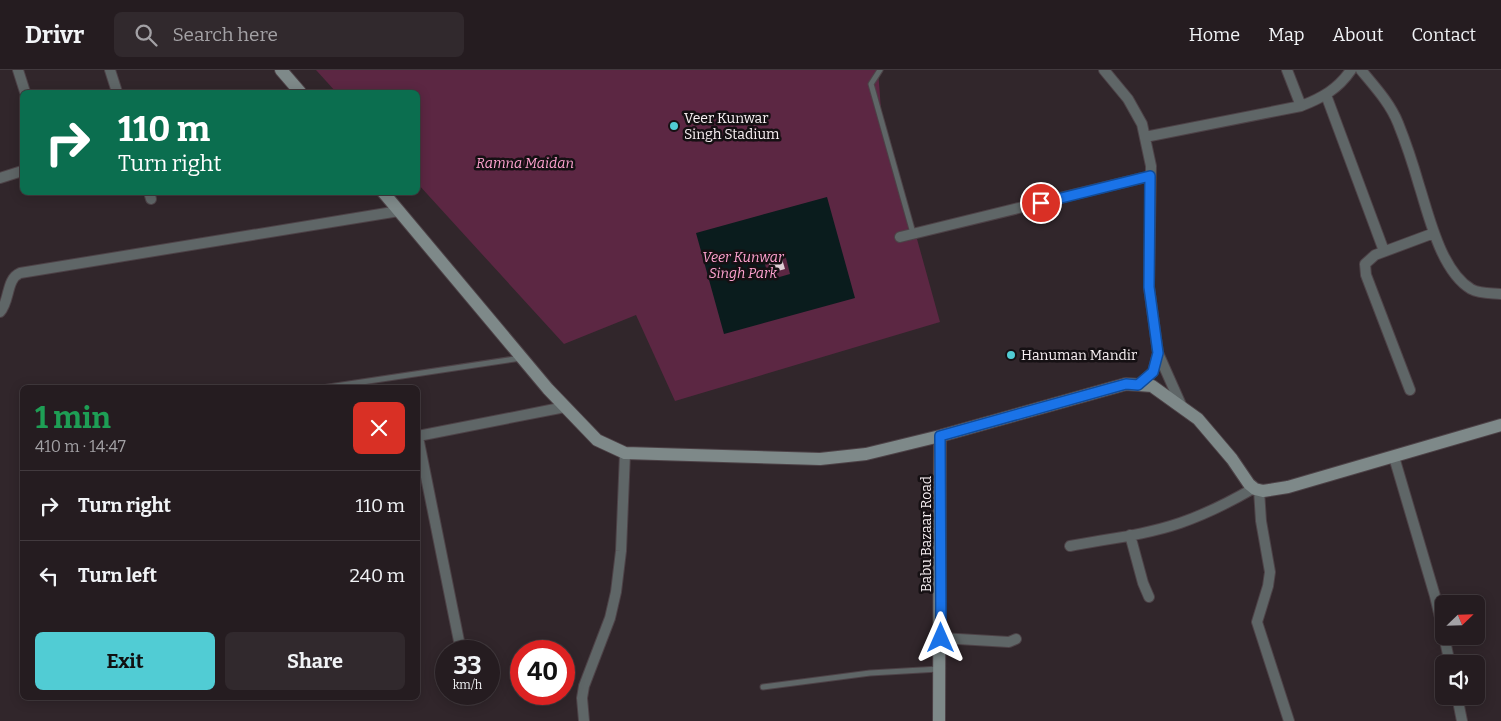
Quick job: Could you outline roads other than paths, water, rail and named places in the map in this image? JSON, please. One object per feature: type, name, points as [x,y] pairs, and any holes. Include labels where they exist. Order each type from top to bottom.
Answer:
[{"type":"street","points":[[18,70],[24,90]]},
{"type":"street","points":[[110,70],[117,90]]},
{"type":"street","points":[[281,70],[298,90]]},
{"type":"street","points":[[1104,70],[1128,99],[1142,124],[1151,166],[1149,287],[1158,353],[1182,408]]},
{"type":"street","points":[[1288,70],[1301,106]]},
{"type":"street","points":[[1145,137],[1301,106],[1326,95],[1338,86],[1351,70]]},
{"type":"street","points":[[1361,70],[1386,101],[1398,122],[1434,232],[1449,265],[1466,285],[1477,292],[1501,294]]},
{"type":"street","points":[[1326,95],[1384,251]]},
{"type":"street","points":[[0,178],[20,173]]},
{"type":"street","points":[[900,237],[1150,176]]},
{"type":"street","points":[[385,195],[521,358],[565,407],[597,440],[625,453],[820,459],[866,454],[940,436],[1126,384],[1152,386],[1198,419],[1249,484],[1256,489],[1270,572],[1268,586],[1257,622],[1289,721]]},
{"type":"street","points":[[0,312],[4,306],[12,279],[20,272],[399,212]]},
{"type":"street","points":[[1410,390],[1364,269],[1367,260],[1384,251],[1434,232]]},
{"type":"street","points":[[1138,385],[1153,372],[1158,353]]},
{"type":"street","points":[[420,436],[565,407]]},
{"type":"street","points":[[1070,546],[1130,535],[1179,523],[1202,515],[1256,489],[1275,490],[1288,487],[1501,425]]},
{"type":"street","name":"Babu Bazaar Road","points":[[939,721],[941,638],[940,436]]},
{"type":"street","points":[[420,446],[459,640]]},
{"type":"street","points":[[584,721],[582,698],[584,686],[610,618],[616,592],[625,453]]},
{"type":"street","points":[[1394,456],[1435,596]]},
{"type":"street","points":[[1130,535],[1148,597]]},
{"type":"street","points":[[941,638],[1009,642],[1016,638]]},
{"type":"street","points":[[1459,705],[1462,721]]},
{"type":"lane","points":[[880,70],[871,84],[913,234]]},
{"type":"lane","points":[[342,385],[521,358]]},
{"type":"lane","points":[[763,687],[870,673],[940,669]]},
{"type":"place","name":"Veer Kunwar Singh Stadium","points":[[674,126]]},
{"type":"place","name":"Hanuman Mandir","points":[[1011,355]]},
{"type":"park label","name":"Ramna Maidan","points":[[525,163]]},
{"type":"park label","name":"Veer Kunwar Singh Park","points":[[743,266]]}]
